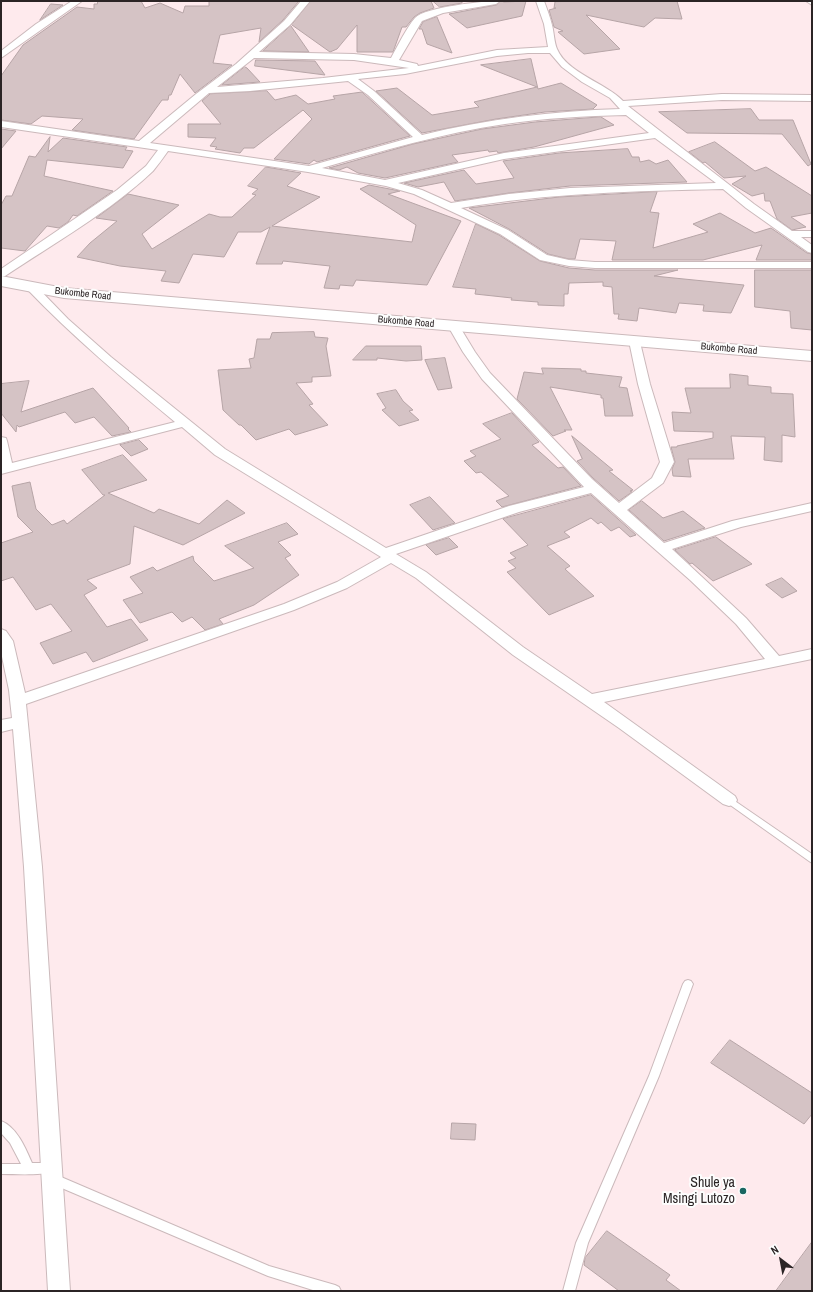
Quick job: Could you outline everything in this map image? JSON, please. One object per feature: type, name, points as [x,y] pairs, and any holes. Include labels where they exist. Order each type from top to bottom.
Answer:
[{"type":"main road","name":"Bukombe Road","points":[[1,281],[64,293],[812,356]]},
{"type":"street","points":[[1,55],[5,48],[78,1]]},
{"type":"street","points":[[141,145],[252,55],[287,23],[306,1]]},
{"type":"street","points":[[393,62],[419,19],[441,11],[496,1]]},
{"type":"street","points":[[540,1],[548,24],[553,50],[565,65],[585,80],[613,96],[628,112],[657,135],[750,206],[812,250]]},
{"type":"street","points":[[207,90],[263,87],[350,78],[422,68],[497,53],[553,50]]},
{"type":"street","points":[[252,55],[360,58],[393,62],[422,68]]},
{"type":"street","points":[[350,78],[371,93],[420,139]]},
{"type":"street","points":[[621,104],[722,98],[812,98]]},
{"type":"street","points":[[308,170],[420,139],[487,124],[528,118],[584,113],[628,112]]},
{"type":"street","points":[[1,124],[387,183],[418,192],[504,232],[544,258],[569,263],[812,265]]},
{"type":"street","points":[[387,183],[504,156],[657,135]]},
{"type":"street","points":[[1,274],[122,192],[150,168],[164,148]]},
{"type":"street","points":[[449,207],[498,199],[570,191],[725,186]]},
{"type":"street","points":[[790,234],[812,234]]},
{"type":"street","points":[[31,287],[64,321],[102,355],[220,452],[421,575],[518,651],[590,700],[729,800]]},
{"type":"street","points":[[454,326],[468,352],[486,376],[595,488],[696,577],[741,621],[776,662]]},
{"type":"street","points":[[619,510],[658,480],[667,462],[644,384],[635,341]]},
{"type":"street","points":[[1,441],[4,469],[184,423]]},
{"type":"street","points":[[18,702],[290,607],[342,585],[388,555],[514,509],[595,488]]},
{"type":"street","points":[[663,548],[704,532],[764,516],[812,507]]},
{"type":"street","points":[[1,634],[6,641],[17,690],[20,721],[38,945],[59,1291]]},
{"type":"street","points":[[590,700],[812,654]]},
{"type":"street","points":[[1,726],[20,721]]},
{"type":"lane","points":[[729,800],[812,859]]},
{"type":"lane","points":[[569,1291],[582,1244],[654,1076],[688,984]]},
{"type":"lane","points":[[1,1126],[9,1132],[20,1147],[29,1169]]},
{"type":"lane","points":[[1,1169],[29,1169],[51,1173],[268,1271],[335,1291]]},
{"type":"building","points":[[98,1],[141,1],[145,8],[160,3],[183,13],[185,6],[209,6],[209,1],[299,1],[283,20],[259,42],[261,28],[220,35],[213,63],[232,65],[195,93],[180,74],[168,100],[162,100],[134,139],[72,130],[83,119],[42,116],[31,124],[1,120],[1,76],[23,45],[77,7],[94,9],[94,4],[97,4]]},
{"type":"building","points":[[311,1],[431,1],[434,8],[420,13],[414,17],[406,27],[402,27],[393,52],[357,52],[357,25],[337,49],[330,52],[292,25]]},
{"type":"building","points":[[433,1],[462,1],[462,3],[440,7]]},
{"type":"building","points":[[501,1],[526,1],[522,16],[467,28],[449,14],[496,5]]},
{"type":"building","points":[[677,1],[682,19],[655,18],[644,27],[586,15],[620,49],[584,54],[558,32],[563,31],[554,27],[549,10],[556,8],[554,8],[555,2]]},
{"type":"building","points":[[51,4],[63,5],[40,20]]},
{"type":"building","points":[[437,17],[452,53],[427,44],[422,29],[419,29],[423,22]]},
{"type":"building","points":[[291,26],[309,52],[263,51]]},
{"type":"building","points":[[531,59],[538,89],[561,83],[597,105],[593,109],[545,112],[496,119],[422,133],[376,91],[397,88],[432,115],[479,107],[474,102],[537,87],[481,65]]},
{"type":"building","points":[[256,60],[315,61],[325,75],[255,66]]},
{"type":"building","points":[[245,67],[260,82],[222,85]]},
{"type":"building","points":[[267,91],[275,100],[296,95],[308,104],[335,99],[333,96],[362,92],[410,136],[317,162],[314,160],[309,164],[274,159],[312,119],[303,110],[254,148],[244,148],[240,153],[215,149],[217,147],[210,146],[216,138],[188,137],[188,124],[221,124],[202,101],[210,94]]},
{"type":"building","points":[[751,109],[759,120],[793,120],[811,164],[808,166],[782,134],[687,133],[659,112]]},
{"type":"building","points":[[601,117],[614,125],[534,147],[498,153],[497,151],[489,152],[488,150],[452,155],[458,162],[385,178],[358,173],[347,167],[339,170],[329,168],[413,144],[482,129],[535,122]]},
{"type":"building","points":[[1,129],[16,131],[1,149]]},
{"type":"building","points":[[50,137],[48,152],[63,138],[127,147],[125,150],[133,151],[123,168],[47,160],[44,176],[113,191],[77,216],[73,215],[68,222],[59,228],[47,226],[25,251],[1,248],[1,205],[6,196],[12,196],[29,156],[35,157]]},
{"type":"building","points":[[715,142],[755,171],[766,167],[812,196],[812,213],[791,217],[806,227],[792,230],[777,219],[770,201],[765,201],[764,193],[752,196],[732,184],[746,176],[724,178],[705,162],[703,163],[689,152]]},
{"type":"building","points":[[628,149],[632,157],[639,157],[640,162],[649,160],[656,164],[668,160],[687,182],[570,186],[455,201],[444,182],[418,187],[404,183],[464,170],[476,184],[514,178],[503,161],[559,153]]},
{"type":"building","points":[[266,167],[301,173],[287,186],[320,197],[272,226],[412,242],[416,225],[360,189],[369,185],[400,191],[388,194],[461,221],[427,285],[356,280],[353,286],[340,285],[339,289],[324,288],[330,266],[283,261],[282,264],[256,264],[270,227],[261,232],[238,232],[224,257],[193,254],[179,283],[161,281],[166,271],[120,266],[77,257],[90,243],[117,221],[96,218],[128,194],[179,205],[142,234],[152,249],[209,214],[220,217],[232,217],[256,195],[252,194],[258,189],[248,186]]},
{"type":"building","points":[[657,192],[650,212],[659,213],[653,248],[708,232],[693,224],[720,213],[755,233],[771,228],[807,253],[812,254],[812,260],[756,260],[762,245],[703,260],[612,260],[616,241],[580,239],[575,259],[569,259],[548,254],[509,229],[469,208],[559,197]]},
{"type":"building","points":[[476,224],[499,235],[540,261],[569,268],[595,270],[678,270],[654,276],[744,285],[731,313],[703,311],[704,305],[679,303],[676,313],[639,308],[637,321],[618,319],[619,314],[614,314],[612,287],[603,286],[603,282],[569,283],[568,294],[564,294],[564,306],[538,305],[538,302],[511,300],[512,298],[475,294],[476,289],[453,287]]},
{"type":"building","points":[[755,270],[812,270],[812,330],[791,328],[790,311],[755,307]]},
{"type":"building","points":[[314,332],[315,337],[328,338],[326,346],[331,376],[312,377],[312,382],[296,383],[313,404],[309,405],[328,425],[295,435],[289,429],[256,440],[223,410],[218,370],[251,368],[249,359],[254,358],[257,339],[270,339],[272,333]]},
{"type":"building","points":[[366,346],[421,346],[422,360],[406,361],[377,358],[377,360],[353,360]]},
{"type":"building","points":[[445,358],[452,388],[438,390],[425,360]]},
{"type":"building","points":[[542,368],[581,369],[581,371],[586,371],[586,373],[622,377],[619,387],[627,388],[633,416],[605,416],[603,398],[601,398],[601,395],[550,387],[572,430],[564,430],[566,431],[553,436],[517,399],[524,372],[543,374]]},
{"type":"building","points":[[730,374],[748,376],[748,385],[771,387],[771,393],[793,394],[795,437],[782,435],[782,462],[764,460],[765,437],[731,436],[734,459],[688,459],[691,477],[673,476],[672,469],[675,462],[671,447],[677,447],[713,438],[713,432],[674,431],[672,412],[691,413],[685,388],[730,388]]},
{"type":"building","points":[[29,381],[21,412],[93,388],[131,432],[112,436],[94,417],[75,423],[65,412],[19,427],[17,425],[16,432],[1,413],[1,384]]},
{"type":"building","points":[[396,390],[403,401],[413,410],[409,411],[419,420],[399,426],[382,410],[386,408],[377,394]]},
{"type":"building","points":[[512,413],[539,442],[532,445],[558,468],[563,467],[581,486],[502,507],[496,501],[509,496],[481,472],[476,473],[464,461],[476,456],[470,451],[501,439],[483,424]]},
{"type":"building","points":[[572,436],[613,470],[609,471],[633,490],[630,491],[632,492],[619,501],[593,478],[577,461],[582,459]]},
{"type":"building","points":[[139,440],[148,449],[131,456],[120,445]]},
{"type":"building","points":[[123,455],[147,480],[108,493],[154,513],[159,509],[199,524],[227,500],[245,513],[183,545],[134,526],[130,564],[87,580],[97,588],[84,595],[107,627],[131,619],[148,640],[93,662],[86,652],[53,664],[40,643],[72,631],[51,604],[36,610],[13,577],[1,581],[1,543],[33,532],[18,517],[12,486],[30,482],[36,509],[52,525],[64,520],[67,524],[105,495],[103,495],[82,470]]},
{"type":"building","points":[[591,495],[636,535],[630,537],[619,527],[611,531],[601,522],[598,524],[591,518],[564,532],[570,537],[547,546],[570,566],[565,569],[594,596],[549,615],[507,572],[516,568],[508,561],[516,558],[510,553],[528,545],[503,519]]},
{"type":"building","points":[[430,497],[455,523],[433,530],[410,505]]},
{"type":"building","points":[[642,501],[663,518],[683,511],[705,528],[664,541],[629,510]]},
{"type":"building","points":[[287,523],[298,534],[278,542],[291,555],[285,558],[299,575],[254,605],[219,619],[223,624],[205,630],[192,617],[182,622],[172,612],[140,623],[123,600],[143,593],[130,577],[153,567],[157,571],[193,556],[194,561],[214,581],[254,568],[225,546]]},
{"type":"building","points":[[716,537],[752,564],[713,581],[692,563],[690,564],[675,550]]},
{"type":"building","points":[[449,538],[458,547],[436,555],[426,545]]},
{"type":"building","points":[[782,578],[797,591],[782,598],[766,585]]},
{"type":"building","points":[[730,1040],[812,1093],[812,1114],[804,1124],[711,1063]]},
{"type":"building","points":[[452,1123],[476,1124],[475,1140],[451,1139]]},
{"type":"building","points":[[607,1231],[670,1275],[666,1280],[681,1291],[619,1291],[584,1265],[585,1258]]},
{"type":"building","points":[[812,1242],[812,1291],[776,1291]]},
{"type":"place","name":"Shule ya Msingi Lutozo","points":[[743,1191]]}]
